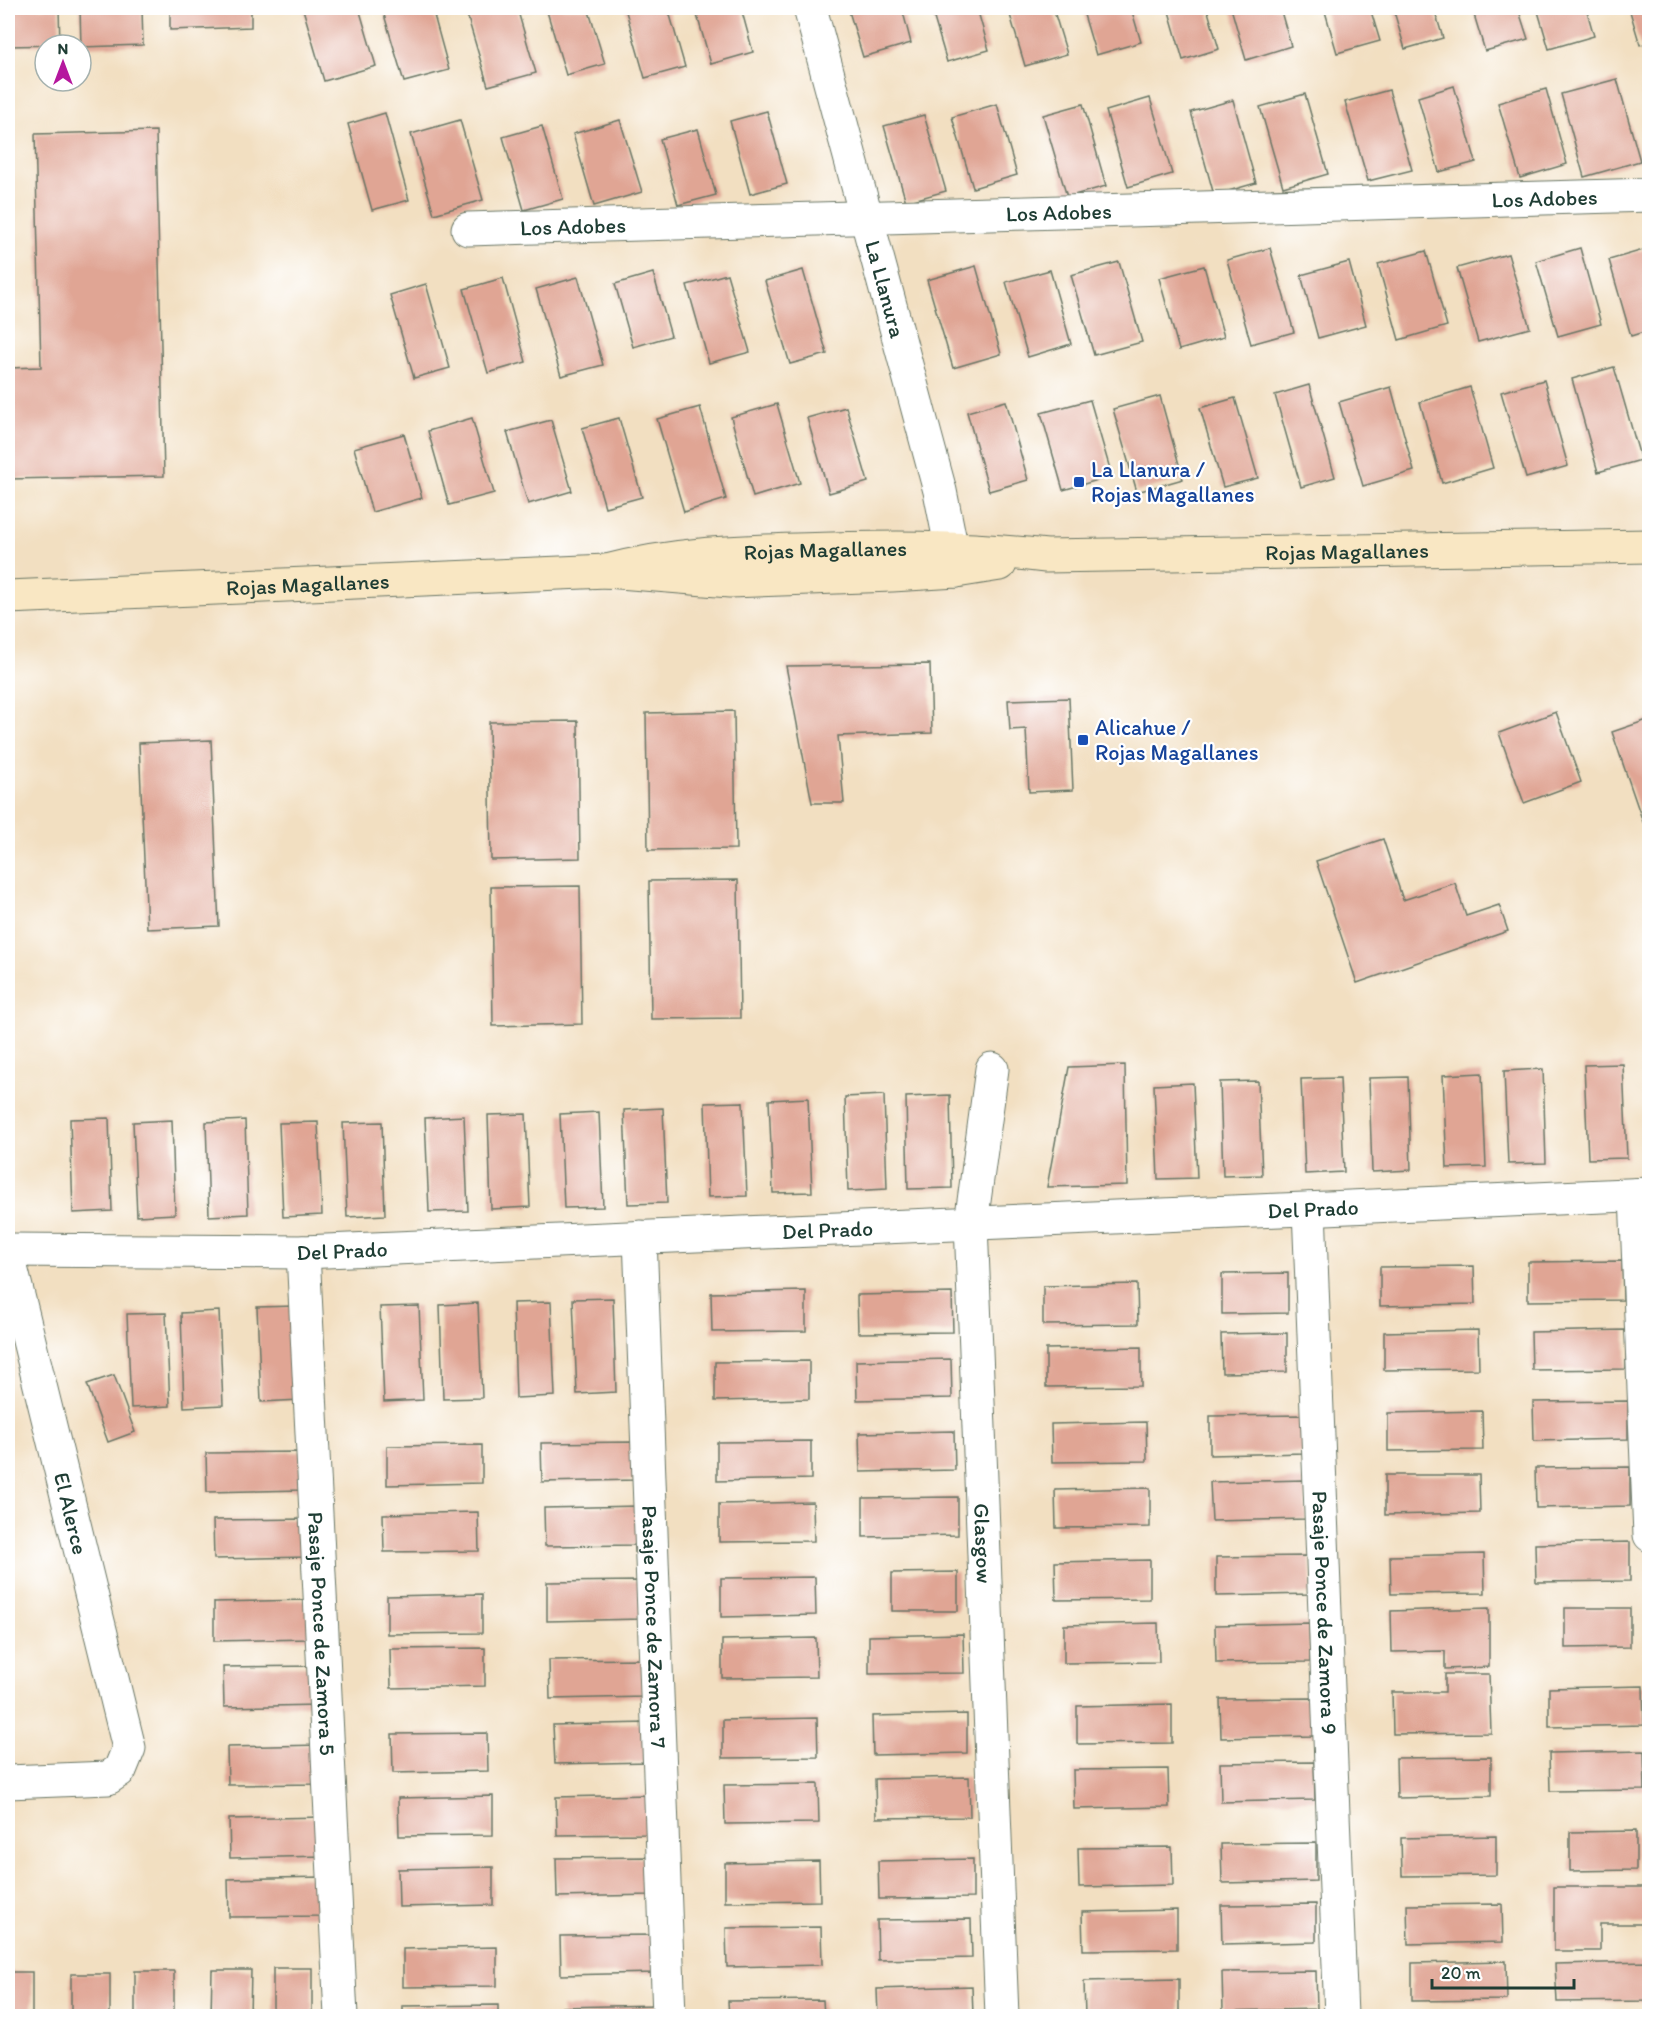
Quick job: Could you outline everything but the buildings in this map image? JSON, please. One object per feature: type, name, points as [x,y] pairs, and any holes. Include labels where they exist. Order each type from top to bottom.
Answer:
[{"type":"street","name":"La Llanura","points":[[810,8],[940,491],[954,559]]},
{"type":"street","name":"Los Adobes","points":[[468,230],[1650,195]]},
{"type":"street","name":"Rojas Magallanes","points":[[8,597],[607,571],[730,581],[954,559],[1046,556],[1650,546]]},
{"type":"street","name":"Glasgow","points":[[992,1069],[971,1223],[1002,2016]]},
{"type":"street","name":"Del Prado","points":[[8,1250],[303,1252],[1643,1195]]},
{"type":"street","points":[[1643,1195],[1650,1535]]},
{"type":"street","name":"Pasaje Ponce de Zamora 9","points":[[1309,1209],[1341,2016]]},
{"type":"street","name":"Pasaje Ponce de Zamora 7","points":[[640,1237],[669,2016]]},
{"type":"street","name":"Pasaje Ponce de Zamora 5","points":[[303,1252],[341,2016]]},
{"type":"street","name":"El Alerce","points":[[8,1255],[129,1748],[120,1770],[108,1778],[8,1782]]},
{"type":"place","name":"La Llanura / Rojas Magallanes","points":[[1079,482]]},
{"type":"place","name":"Alicahue / Rojas Magallanes","points":[[1083,740]]}]
